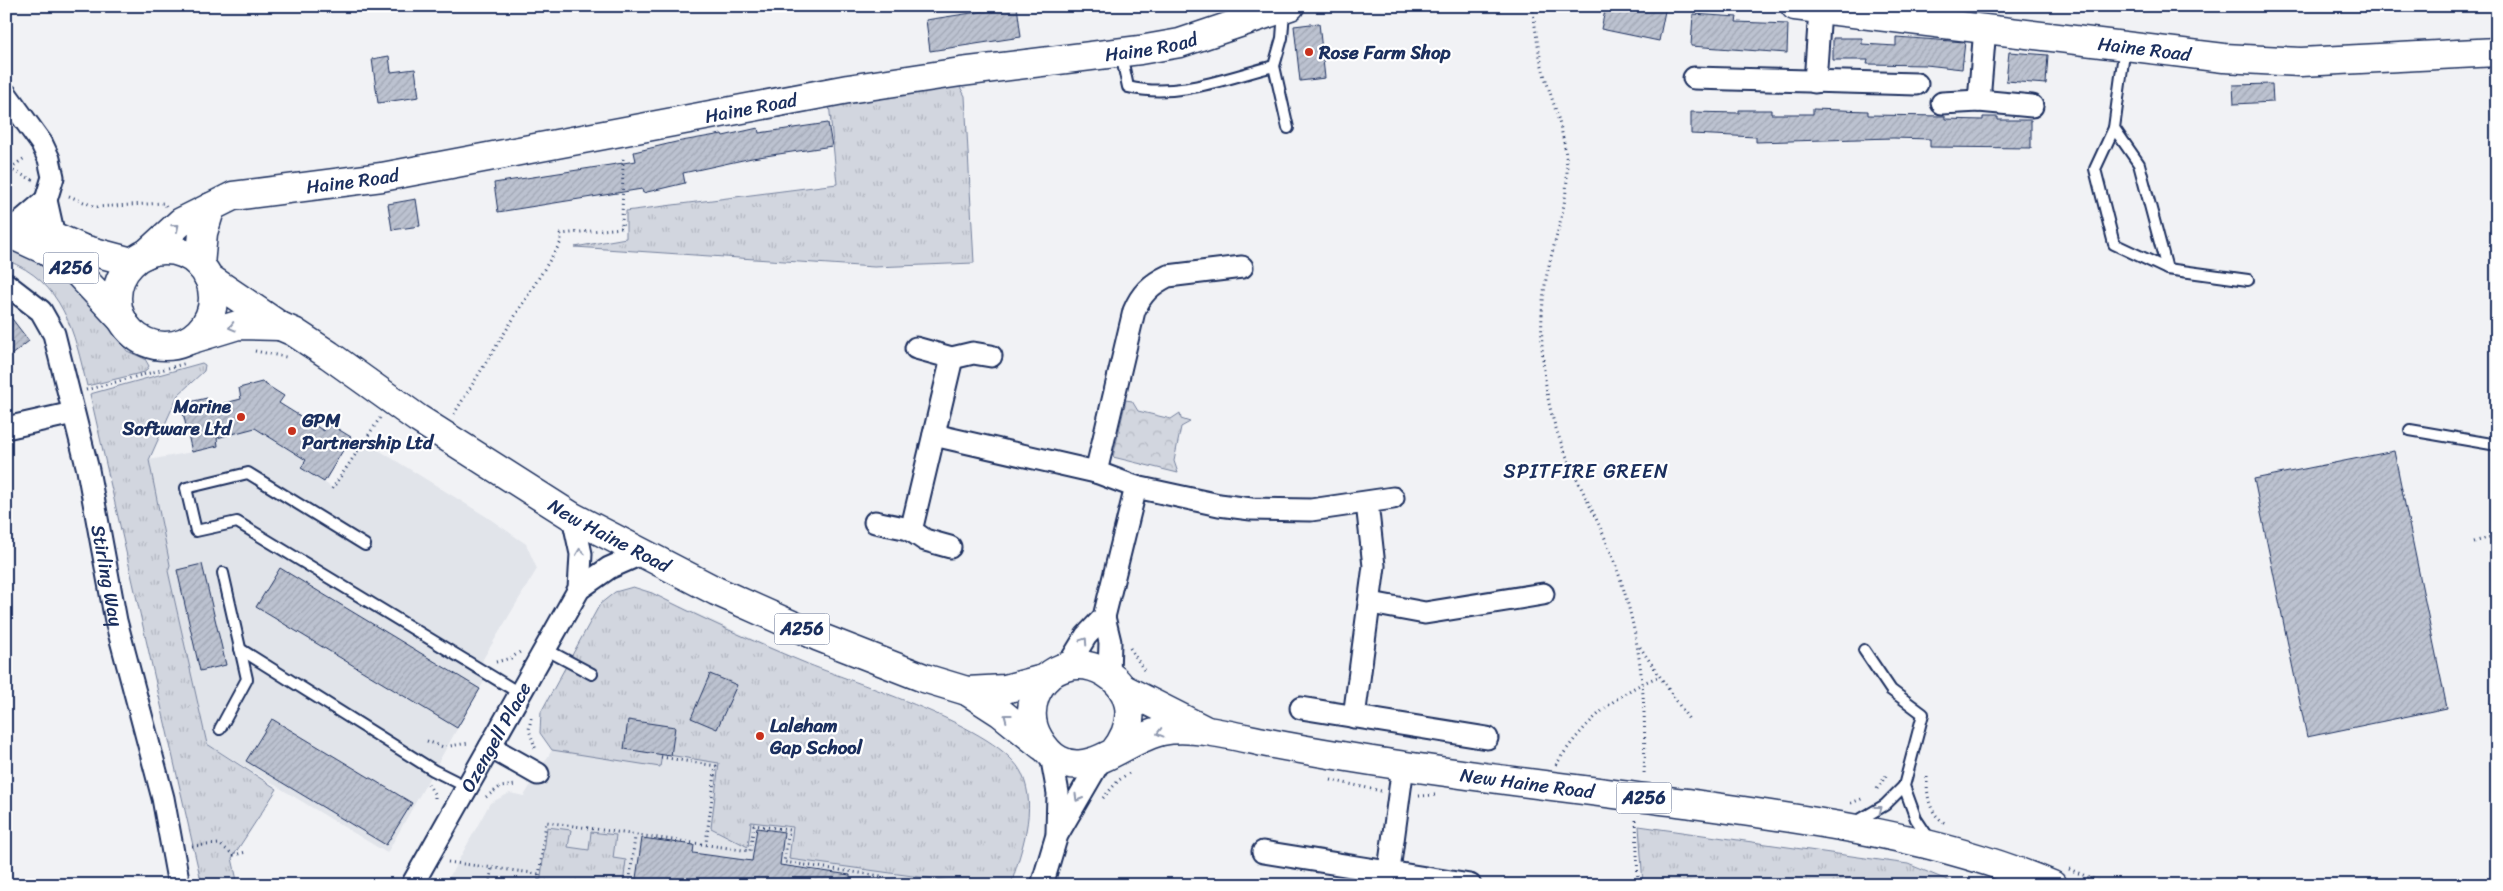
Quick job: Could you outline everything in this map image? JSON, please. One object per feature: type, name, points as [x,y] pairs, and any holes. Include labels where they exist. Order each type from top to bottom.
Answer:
[{"type":"main road","name":"Haine Road","points":[[139,258],[181,222],[233,196],[382,177],[848,89],[961,72],[1121,53],[1180,43],[1287,7]]},
{"type":"main road","name":"Haine Road","points":[[1807,8],[2224,58],[2301,62],[2497,52]]},
{"type":"main road","points":[[204,271],[203,233],[211,207]]},
{"type":"main road","name":"A256","points":[[11,225],[54,236],[83,249],[139,258]]},
{"type":"main road","name":"A256","points":[[11,225],[77,272],[123,321]]},
{"type":"main road","points":[[160,250],[175,250],[188,256],[204,271],[213,291],[212,306],[208,321],[198,332],[190,351],[172,345],[158,345],[144,341],[132,333],[123,321],[118,306],[117,290],[123,275],[139,258],[160,250]]},
{"type":"main road","name":"New Haine Road","points":[[204,271],[280,326],[301,336],[417,418],[573,516],[642,554],[716,591],[819,637],[924,678],[967,691],[1001,713],[1047,751],[1066,762],[1083,764],[1115,761],[1162,731],[1208,731],[1357,760],[1848,826],[1934,845],[2024,873],[2052,885]]},
{"type":"main road","name":"New Haine Road","points":[[190,351],[238,325],[280,326]]},
{"type":"main road","name":"New Haine Road","points":[[967,691],[1005,689],[1082,665],[1096,667],[1116,682],[1208,731]]},
{"type":"main road","points":[[1047,751],[1035,734],[1032,704],[1038,690],[1057,672]]},
{"type":"main road","points":[[1115,761],[1130,722],[1130,705],[1116,682]]},
{"type":"street","points":[[1807,8],[1815,82]]},
{"type":"street","points":[[1979,101],[1985,28]]},
{"type":"street","points":[[1694,78],[1917,84]]},
{"type":"street","points":[[6,94],[42,144],[50,159],[53,177],[48,194],[54,236]]},
{"type":"street","points":[[1942,102],[1979,101],[2032,106]]},
{"type":"street","points":[[11,225],[48,194]]},
{"type":"street","points":[[1096,472],[1134,311],[1143,294],[1158,280],[1173,274],[1242,267]]},
{"type":"street","name":"Stirling Way","points":[[6,284],[41,311],[54,334],[88,470],[116,621],[163,798],[179,885]]},
{"type":"street","points":[[916,348],[952,358],[973,353],[991,356]]},
{"type":"street","points":[[911,531],[952,358]]},
{"type":"street","points":[[6,428],[73,413]]},
{"type":"street","points":[[934,435],[1096,472],[1136,487],[1251,509],[1311,510],[1393,498]]},
{"type":"street","points":[[1116,682],[1104,617],[1136,487]]},
{"type":"street","points":[[1354,717],[1371,603],[1374,566],[1367,503]]},
{"type":"street","name":"Ozengell Place","points":[[573,516],[581,554],[579,589]]},
{"type":"street","points":[[876,522],[911,531],[925,540],[950,547]]},
{"type":"street","name":"Ozengell Place","points":[[412,885],[467,787],[481,744],[519,693],[579,589],[609,568],[642,554]]},
{"type":"street","points":[[1371,603],[1425,613],[1543,594]]},
{"type":"street","points":[[1057,672],[1104,617]]},
{"type":"street","points":[[1301,708],[1487,738]]},
{"type":"street","points":[[481,744],[537,773]]},
{"type":"street","points":[[1042,885],[1057,835],[1058,793],[1047,751]]},
{"type":"street","points":[[1057,835],[1115,761]]},
{"type":"street","points":[[1388,878],[1404,766]]},
{"type":"street","points":[[1263,852],[1388,878],[1470,885]]},
{"type":"lane","points":[[1287,7],[1282,38],[1274,66],[1288,128]]},
{"type":"lane","points":[[2125,46],[2114,128],[2094,169],[2114,244],[2167,270],[2248,280]]},
{"type":"lane","points":[[1121,53],[1128,87],[1149,92],[1176,91],[1274,66]]},
{"type":"lane","points":[[2114,128],[2139,164],[2167,270]]},
{"type":"lane","points":[[2410,430],[2497,445]]},
{"type":"lane","points":[[365,545],[248,473],[186,488],[196,531],[237,522],[519,693]]},
{"type":"lane","points":[[220,729],[247,679],[223,573]]},
{"type":"lane","points":[[240,649],[434,770],[467,787]]},
{"type":"lane","points":[[545,649],[592,674]]},
{"type":"lane","points":[[1848,826],[1872,814],[1904,786],[1923,714],[1891,690],[1864,650]]},
{"type":"lane","points":[[1904,786],[1916,819],[1934,845]]},
{"type":"path","points":[[1532,6],[1539,55],[1563,132],[1567,173],[1562,218],[1548,271],[1542,309],[1543,369],[1548,399],[1566,457],[1612,555],[1638,645],[1645,738],[1644,780]]},
{"type":"path","points":[[460,421],[452,416],[561,242],[562,234],[622,228],[623,133]]},
{"type":"path","points":[[9,169],[48,194],[96,207],[164,203]]},
{"type":"path","points":[[250,350],[289,358]]},
{"type":"path","points":[[83,390],[190,351]]},
{"type":"path","points":[[373,412],[388,422]]},
{"type":"path","points":[[332,489],[380,417]]},
{"type":"path","points":[[2474,542],[2497,535]]},
{"type":"path","points":[[1638,645],[1690,721]]},
{"type":"path","points":[[488,661],[493,663],[511,658],[522,650]]},
{"type":"path","points":[[1553,770],[1567,748],[1594,718],[1615,700],[1642,682],[1658,676]]},
{"type":"path","points":[[484,800],[500,787],[537,773],[529,730],[532,716]]},
{"type":"path","points":[[427,741],[443,748],[481,744]]},
{"type":"path","points":[[661,758],[716,766],[706,843]]},
{"type":"path","points":[[1097,806],[1119,780],[1115,761]]},
{"type":"path","points":[[1326,778],[1400,794],[1445,796]]},
{"type":"path","points":[[427,782],[435,795],[435,805]]},
{"type":"path","points":[[1636,816],[1638,885]]},
{"type":"path","points":[[538,885],[546,822],[706,843],[750,851],[754,825],[789,830],[784,862],[881,876],[880,885]]},
{"type":"path","points":[[629,885],[635,837]]},
{"type":"path","points":[[188,846],[219,844],[234,855],[246,852]]},
{"type":"path","points":[[442,869],[451,854]]},
{"type":"path","points":[[447,862],[540,874]]},
{"type":"path","points":[[490,885],[492,868]]},
{"type":"shaded area","points":[[2497,244],[2497,324],[2489,312]]},
{"type":"shaded area","points":[[262,382],[284,396],[279,403],[324,431],[328,423],[351,437],[324,482],[332,488],[364,441],[487,517],[526,544],[537,569],[483,659],[482,663],[491,669],[387,853],[207,744],[168,571],[170,565],[149,460],[192,452],[181,404],[207,398],[210,407],[241,399],[239,388]]},
{"type":"shaded area","name":"Laleham Gap School","points":[[633,587],[652,593],[803,662],[950,720],[1001,749],[1022,773],[1029,796],[1028,821],[1011,885],[445,885],[490,803],[510,793],[524,796],[552,750],[540,733],[541,712],[600,604],[615,592]]},
{"type":"green space","points":[[958,83],[965,96],[974,263],[874,267],[575,247],[626,238],[626,211],[837,184],[829,103]]},
{"type":"green space","points":[[6,241],[45,259],[99,310],[127,351],[145,359],[149,366],[145,372],[87,386],[71,328],[63,311],[54,295],[41,281],[26,270],[6,260]]},
{"type":"green space","points":[[202,363],[205,365],[204,371],[178,395],[149,460],[170,565],[168,571],[207,744],[277,789],[232,858],[238,885],[202,885],[90,394]]},
{"type":"green space","points":[[1126,400],[1132,401],[1138,411],[1171,419],[1180,413],[1181,419],[1190,422],[1181,427],[1174,461],[1178,473],[1113,457]]},
{"type":"green space","name":"Laleham Gap School","points":[[633,587],[652,593],[784,654],[889,694],[957,723],[986,740],[1009,757],[1022,774],[1027,788],[1028,802],[1026,830],[1011,885],[978,885],[789,859],[793,827],[751,822],[748,847],[711,828],[719,763],[662,754],[660,767],[552,750],[540,733],[541,712],[600,604],[615,592]]},
{"type":"green space","points":[[1639,826],[1908,864],[1959,885],[1643,885]]},
{"type":"green space","points":[[547,827],[571,830],[568,847],[589,850],[591,832],[616,835],[613,858],[626,860],[623,885],[540,885]]},
{"type":"building","points":[[1017,6],[1021,37],[930,51],[926,20]]},
{"type":"building","points":[[1606,6],[1666,6],[1659,41],[1601,29]]},
{"type":"building","points":[[1693,14],[1737,17],[1736,22],[1788,24],[1787,53],[1691,46]]},
{"type":"building","name":"Rose Farm Shop","points":[[1319,23],[1325,78],[1300,81],[1294,26]]},
{"type":"building","points":[[1896,37],[1965,42],[1962,69],[1926,65],[1867,64],[1868,60],[1833,60],[1833,38],[1862,38],[1862,44],[1896,46]]},
{"type":"building","points":[[2009,52],[2048,55],[2046,84],[2006,81]]},
{"type":"building","points":[[389,56],[391,72],[415,69],[419,97],[378,103],[372,59]]},
{"type":"building","points":[[2272,84],[2273,102],[2234,104],[2233,85]]},
{"type":"building","points":[[1813,109],[1868,111],[1868,115],[1945,116],[1945,119],[1983,120],[1983,117],[1998,117],[1998,120],[2031,120],[2031,148],[1930,147],[1930,139],[1893,138],[1756,142],[1756,137],[1691,134],[1691,112],[1739,113],[1739,110],[1771,110],[1771,114],[1813,114]]},
{"type":"building","points":[[828,123],[832,146],[752,158],[683,173],[685,183],[643,193],[642,189],[498,212],[494,183],[636,161],[634,152],[676,142],[722,134],[723,136],[758,128],[759,133]]},
{"type":"building","points":[[416,199],[420,226],[392,230],[388,204]]},
{"type":"building","points":[[6,311],[29,341],[6,359]]},
{"type":"building","points":[[262,382],[284,396],[279,403],[324,431],[328,423],[351,437],[324,482],[301,468],[306,460],[255,428],[217,438],[218,446],[192,452],[181,404],[207,398],[209,407],[241,399],[239,388]]},
{"type":"building","points":[[2394,451],[2447,708],[2307,737],[2254,479]]},
{"type":"building","points":[[202,564],[226,665],[200,671],[177,570]]},
{"type":"building","points":[[280,568],[480,689],[457,728],[256,607]]},
{"type":"building","points":[[710,674],[737,685],[717,729],[691,718]]},
{"type":"building","points":[[272,719],[412,803],[386,845],[246,761]]},
{"type":"building","points":[[628,720],[675,727],[671,756],[624,749]]},
{"type":"building","points":[[757,828],[784,832],[780,865],[850,875],[850,885],[635,885],[642,838],[694,845],[693,853],[752,861]]},
{"type":"place","name":"Rose Farm Shop","points":[[1309,52]]},
{"type":"place","name":"Marine Software Ltd","points":[[241,417]]},
{"type":"place","name":"GPM Partnership Ltd","points":[[292,431]]},
{"type":"place","name":"Laleham Gap School","points":[[760,736]]},
{"type":"district","name":"SPITFIRE GREEN","points":[[1586,471]]}]
